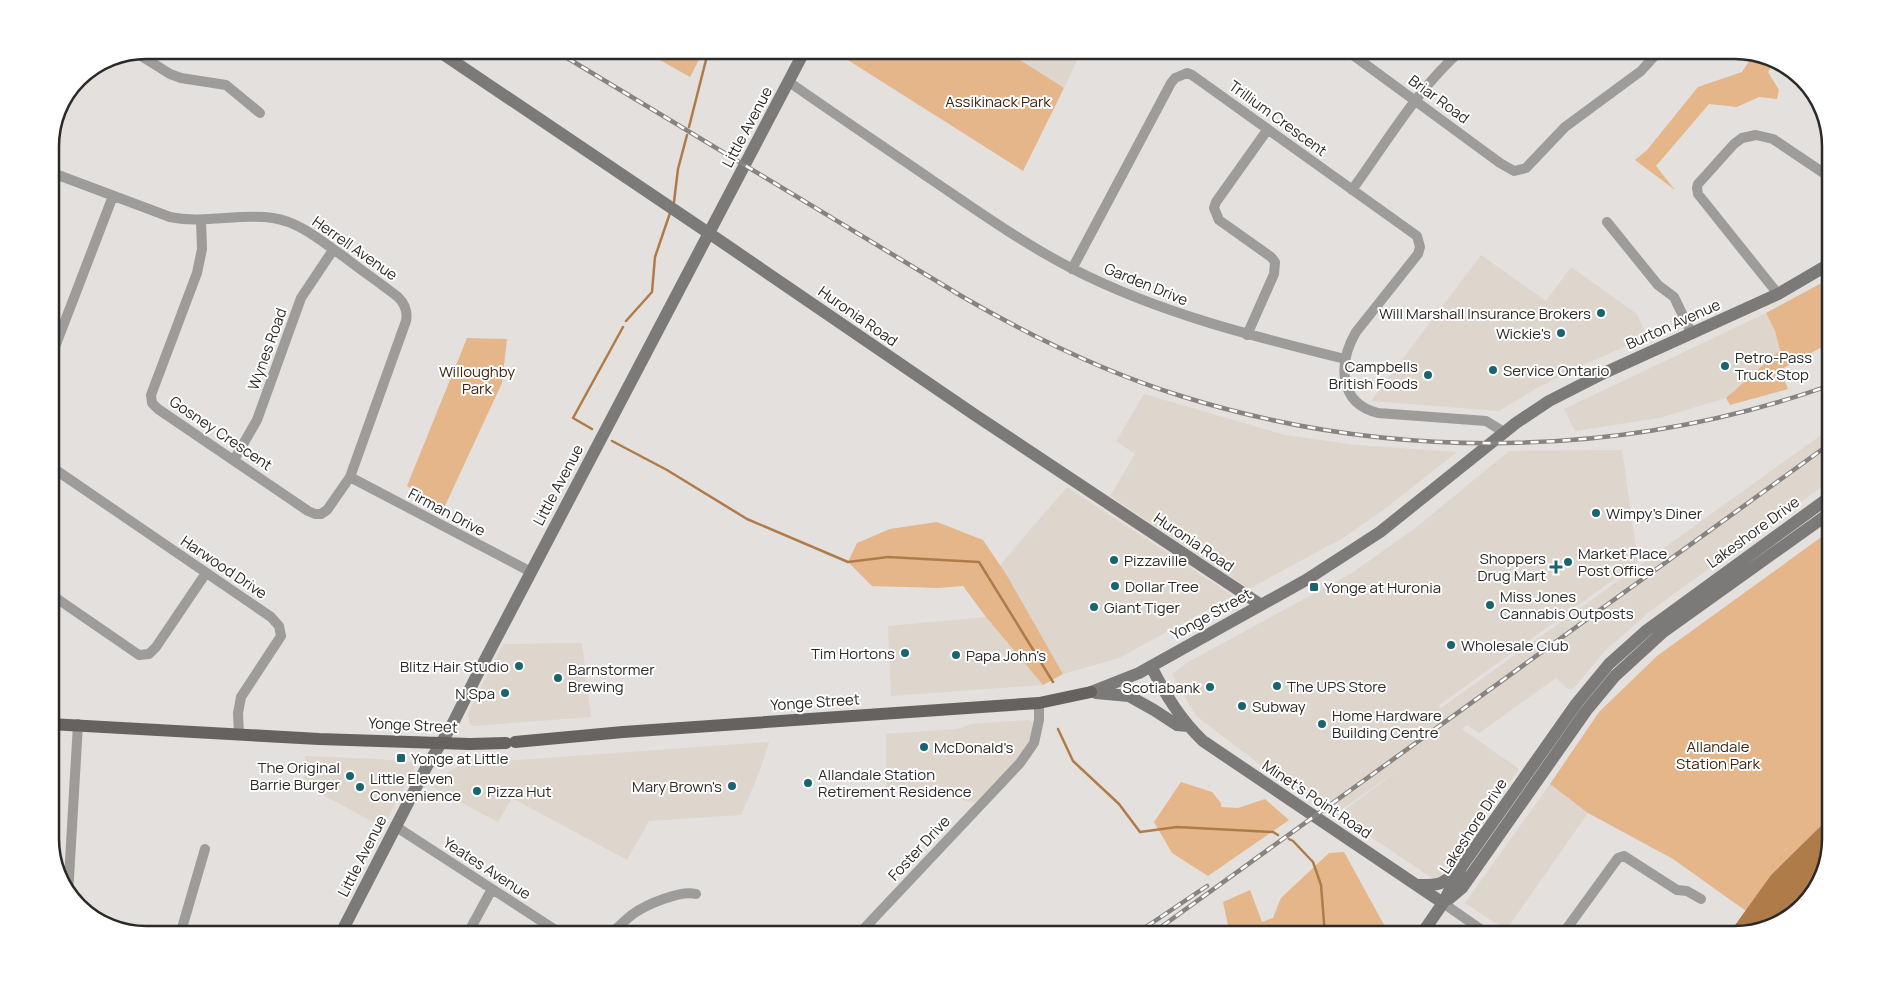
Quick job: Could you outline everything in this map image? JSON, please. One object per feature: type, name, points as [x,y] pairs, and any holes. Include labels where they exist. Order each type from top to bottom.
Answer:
[{"type":"main road","name":"Huronia Road","points":[[450,59],[709,233],[974,415],[1262,605]]},
{"type":"main road","name":"Little Avenue","points":[[345,926],[395,826],[452,725],[800,59]]},
{"type":"main road","name":"Burton Avenue","points":[[1504,432],[1524,416],[1549,401],[1604,373],[1778,294],[1822,269]]},
{"type":"main road","name":"Yonge Street","points":[[59,724],[470,744],[1039,703],[1110,686],[1151,666],[1306,580],[1402,516],[1504,432]]},
{"type":"main road","name":"Lakeshore Drive","points":[[1443,904],[1462,866],[1576,704],[1609,664],[1647,630],[1822,503]]},
{"type":"main road","name":"Lakeshore Drive","points":[[1443,904],[1462,888],[1586,711],[1615,676],[1663,632],[1822,518]]},
{"type":"main road","name":"Minet's Point Road","points":[[1151,666],[1171,704],[1188,726],[1203,741],[1443,904]]},
{"type":"main road","points":[[1091,692],[1129,696],[1177,725],[1188,726]]},
{"type":"main road","points":[[1417,885],[1435,885],[1445,882],[1462,866]]},
{"type":"main road","points":[[1427,926],[1443,904]]},
{"type":"street","points":[[146,59],[170,74],[181,78],[226,85],[260,113]]},
{"type":"street","name":"Briar Road","points":[[1358,59],[1500,163],[1514,171],[1526,168],[1565,127],[1641,71],[1652,59]]},
{"type":"street","points":[[1352,190],[1416,101],[1451,59]]},
{"type":"street","name":"Trillium Crescent","points":[[1072,269],[1175,78],[1187,73],[1417,236],[1420,247],[1418,254],[1356,332],[1345,360]]},
{"type":"street","name":"Garden Drive","points":[[789,82],[992,222],[1072,269],[1161,308],[1247,335],[1345,360]]},
{"type":"street","points":[[1247,335],[1274,274],[1275,262],[1271,257],[1219,220],[1214,208],[1216,202],[1268,129]]},
{"type":"street","points":[[1778,294],[1698,194],[1696,188],[1734,144],[1742,138],[1756,135],[1773,139],[1822,172]]},
{"type":"street","name":"Herrell Avenue","points":[[59,175],[170,217],[191,220],[262,217],[279,219],[305,229],[404,303],[407,314],[350,477]]},
{"type":"street","points":[[59,336],[112,196]]},
{"type":"street","name":"Gosney Crescent","points":[[201,220],[202,249],[197,273],[151,399],[158,409],[315,514],[321,514],[327,510],[350,477]]},
{"type":"street","points":[[1607,222],[1658,286],[1674,297],[1692,334]]},
{"type":"street","name":"Wynes Road","points":[[234,460],[257,420],[301,298],[333,250]]},
{"type":"street","points":[[1345,360],[1344,374],[1349,392],[1358,405],[1368,410],[1378,413],[1486,421],[1504,432]]},
{"type":"street","name":"Harwood Drive","points":[[59,472],[271,617],[279,626],[282,633],[281,636],[241,697],[238,713],[239,734]]},
{"type":"street","name":"Firman Drive","points":[[350,477],[531,572]]},
{"type":"street","points":[[59,600],[139,655],[145,655],[156,648],[206,573]]},
{"type":"street","name":"Foster Drive","points":[[866,926],[1020,763],[1034,743],[1039,703]]},
{"type":"street","points":[[69,880],[78,724]]},
{"type":"street","name":"Yeates Avenue","points":[[395,826],[549,926]]},
{"type":"street","points":[[183,926],[205,849]]},
{"type":"street","points":[[1569,926],[1618,858],[1624,856],[1677,890],[1687,891],[1701,899]]},
{"type":"street","points":[[472,926],[492,889]]},
{"type":"street","points":[[620,926],[634,913],[655,902],[688,892],[696,894]]},
{"type":"street","name":"Minet's Point Road","points":[[1443,904],[1476,926]]},
{"type":"shaded area","points":[[1018,59],[1078,59],[1064,88]]},
{"type":"shaded area","points":[[1481,255],[1546,301],[1571,267],[1637,314],[1647,337],[1585,364],[1535,389],[1499,411],[1371,401]]},
{"type":"shaded area","points":[[1766,313],[1775,331],[1780,350],[1726,398],[1659,418],[1575,431],[1564,409]]},
{"type":"shaded area","points":[[1144,394],[1285,435],[1356,445],[1457,452],[1386,508],[1343,538],[1249,589],[1110,496],[1135,454],[1116,441]]},
{"type":"shaded area","points":[[1822,434],[1822,487],[1649,612],[1605,651],[1572,690],[1568,689],[1556,678],[1479,733],[1467,725],[1462,729],[1519,769],[1441,875],[1435,880],[1338,815],[1405,765],[1341,810],[1316,795],[1320,791],[1311,797],[1279,779],[1196,716],[1172,674],[1190,661],[1352,573],[1418,526],[1509,451],[1622,450],[1638,562],[1438,706],[1441,708]]},
{"type":"shaded area","points":[[1067,487],[1233,596],[1119,658],[1063,674],[1000,565]]},
{"type":"shaded area","points":[[986,617],[1043,685],[891,696],[888,626]]},
{"type":"shaded area","points":[[582,643],[591,717],[473,726],[470,724],[468,713],[503,644]]},
{"type":"shaded area","points":[[1029,720],[1032,722],[1033,731],[1031,742],[974,803],[961,799],[886,789],[886,734],[957,729],[972,724]]},
{"type":"shaded area","points":[[769,742],[759,773],[741,815],[649,821],[627,860],[512,798],[498,822],[430,786],[461,764]]},
{"type":"shaded area","points":[[305,756],[379,759],[417,763],[383,827],[304,785]]},
{"type":"shaded area","points":[[1550,784],[1588,813],[1509,926],[1500,926],[1465,903]]},
{"type":"shaded area","points":[[1822,825],[1821,856],[1818,867],[1808,888],[1797,901],[1769,920],[1747,926],[1734,926],[1771,875]]},
{"type":"green space","points":[[658,59],[699,59],[690,77]]},
{"type":"green space","name":"Assikinack Park","points":[[846,59],[1018,59],[1064,88],[1023,171]]},
{"type":"green space","points":[[1750,60],[1771,67],[1768,72],[1779,90],[1777,99],[1759,97],[1737,107],[1709,104],[1656,166],[1675,190],[1635,160],[1647,150],[1698,87],[1742,72]]},
{"type":"green space","points":[[1822,283],[1822,347],[1780,370],[1788,389],[1730,405],[1726,398],[1780,350],[1775,331],[1766,313]]},
{"type":"green space","name":"Willoughby Park","points":[[467,338],[507,339],[502,383],[444,508],[407,486]]},
{"type":"green space","points":[[937,522],[983,540],[1006,574],[1063,674],[1043,685],[986,617],[963,586],[938,588],[872,586],[848,562],[857,543],[890,529]]},
{"type":"green space","name":"Allandale Station Park","points":[[1822,537],[1822,825],[1771,875],[1746,911],[1673,859],[1588,813],[1550,784],[1599,712],[1657,656]]},
{"type":"green space","points":[[1181,782],[1212,792],[1221,803],[1221,807],[1238,808],[1265,799],[1289,820],[1208,876],[1172,853],[1154,822]]},
{"type":"green space","points":[[1344,852],[1385,926],[1228,926],[1223,902],[1250,890],[1262,922],[1273,918],[1281,898],[1329,853]]},
{"type":"waterway","points":[[689,127],[706,59]]},
{"type":"waterway","points":[[674,202],[678,169],[687,135]]},
{"type":"waterway","points":[[626,321],[652,292],[655,257],[670,213]]},
{"type":"waterway","points":[[592,429],[573,418],[623,327]]},
{"type":"waterway","points":[[612,441],[667,470],[747,519],[848,562],[888,557],[979,562],[1053,682]]},
{"type":"waterway","points":[[1058,729],[1073,761],[1119,804],[1140,832],[1177,827],[1273,832],[1278,835]]},
{"type":"waterway","points":[[1289,839],[1313,862],[1321,885],[1324,926]]},
{"type":"railway","points":[[569,59],[963,297],[1015,326],[1069,353],[1124,376],[1181,396],[1261,418],[1342,433],[1424,441],[1507,443],[1589,438],[1671,427],[1752,409],[1822,388]]},
{"type":"railway","points":[[1162,926],[1822,450]]},
{"type":"railway","points":[[1147,926],[1207,886]]},
{"type":"place","name":"Will Marshall Insurance Brokers","points":[[1601,313]]},
{"type":"place","name":"Wickie's","points":[[1561,333]]},
{"type":"place","name":"Petro-Pass Truck Stop","points":[[1725,366]]},
{"type":"place","name":"Service Ontario","points":[[1493,370]]},
{"type":"place","name":"Campbells British Foods","points":[[1428,375]]},
{"type":"place","name":"Wimpy's Diner","points":[[1596,513]]},
{"type":"place","name":"Pizzaville","points":[[1114,560]]},
{"type":"place","name":"Market Place Post Office","points":[[1568,562]]},
{"type":"place","name":"Shoppers Drug Mart","points":[[1556,567]]},
{"type":"place","name":"Dollar Tree","points":[[1115,586]]},
{"type":"place","name":"Yonge at Huronia","points":[[1314,587]]},
{"type":"place","name":"Miss Jones Cannabis Outposts","points":[[1490,605]]},
{"type":"place","name":"Giant Tiger","points":[[1094,607]]},
{"type":"place","name":"Wholesale Club","points":[[1451,645]]},
{"type":"place","name":"Tim Hortons","points":[[905,653]]},
{"type":"place","name":"Papa John's","points":[[956,655]]},
{"type":"place","name":"Blitz Hair Studio","points":[[519,666]]},
{"type":"place","name":"Barnstormer Brewing","points":[[558,678]]},
{"type":"place","name":"The UPS Store","points":[[1277,686]]},
{"type":"place","name":"Scotiabank","points":[[1210,687]]},
{"type":"place","name":"N Spa","points":[[505,693]]},
{"type":"place","name":"Subway","points":[[1242,706]]},
{"type":"place","name":"Home Hardware Building Centre","points":[[1322,724]]},
{"type":"place","name":"McDonald's","points":[[924,747]]},
{"type":"place","name":"Yonge at Little","points":[[401,758]]},
{"type":"place","name":"The Original Barrie Burger","points":[[350,776]]},
{"type":"place","name":"Allandale Station Retirement Residence","points":[[808,783]]},
{"type":"place","name":"Mary Brown's","points":[[732,786]]},
{"type":"place","name":"Little Eleven Convenience","points":[[360,787]]},
{"type":"place","name":"Pizza Hut","points":[[477,791]]}]
